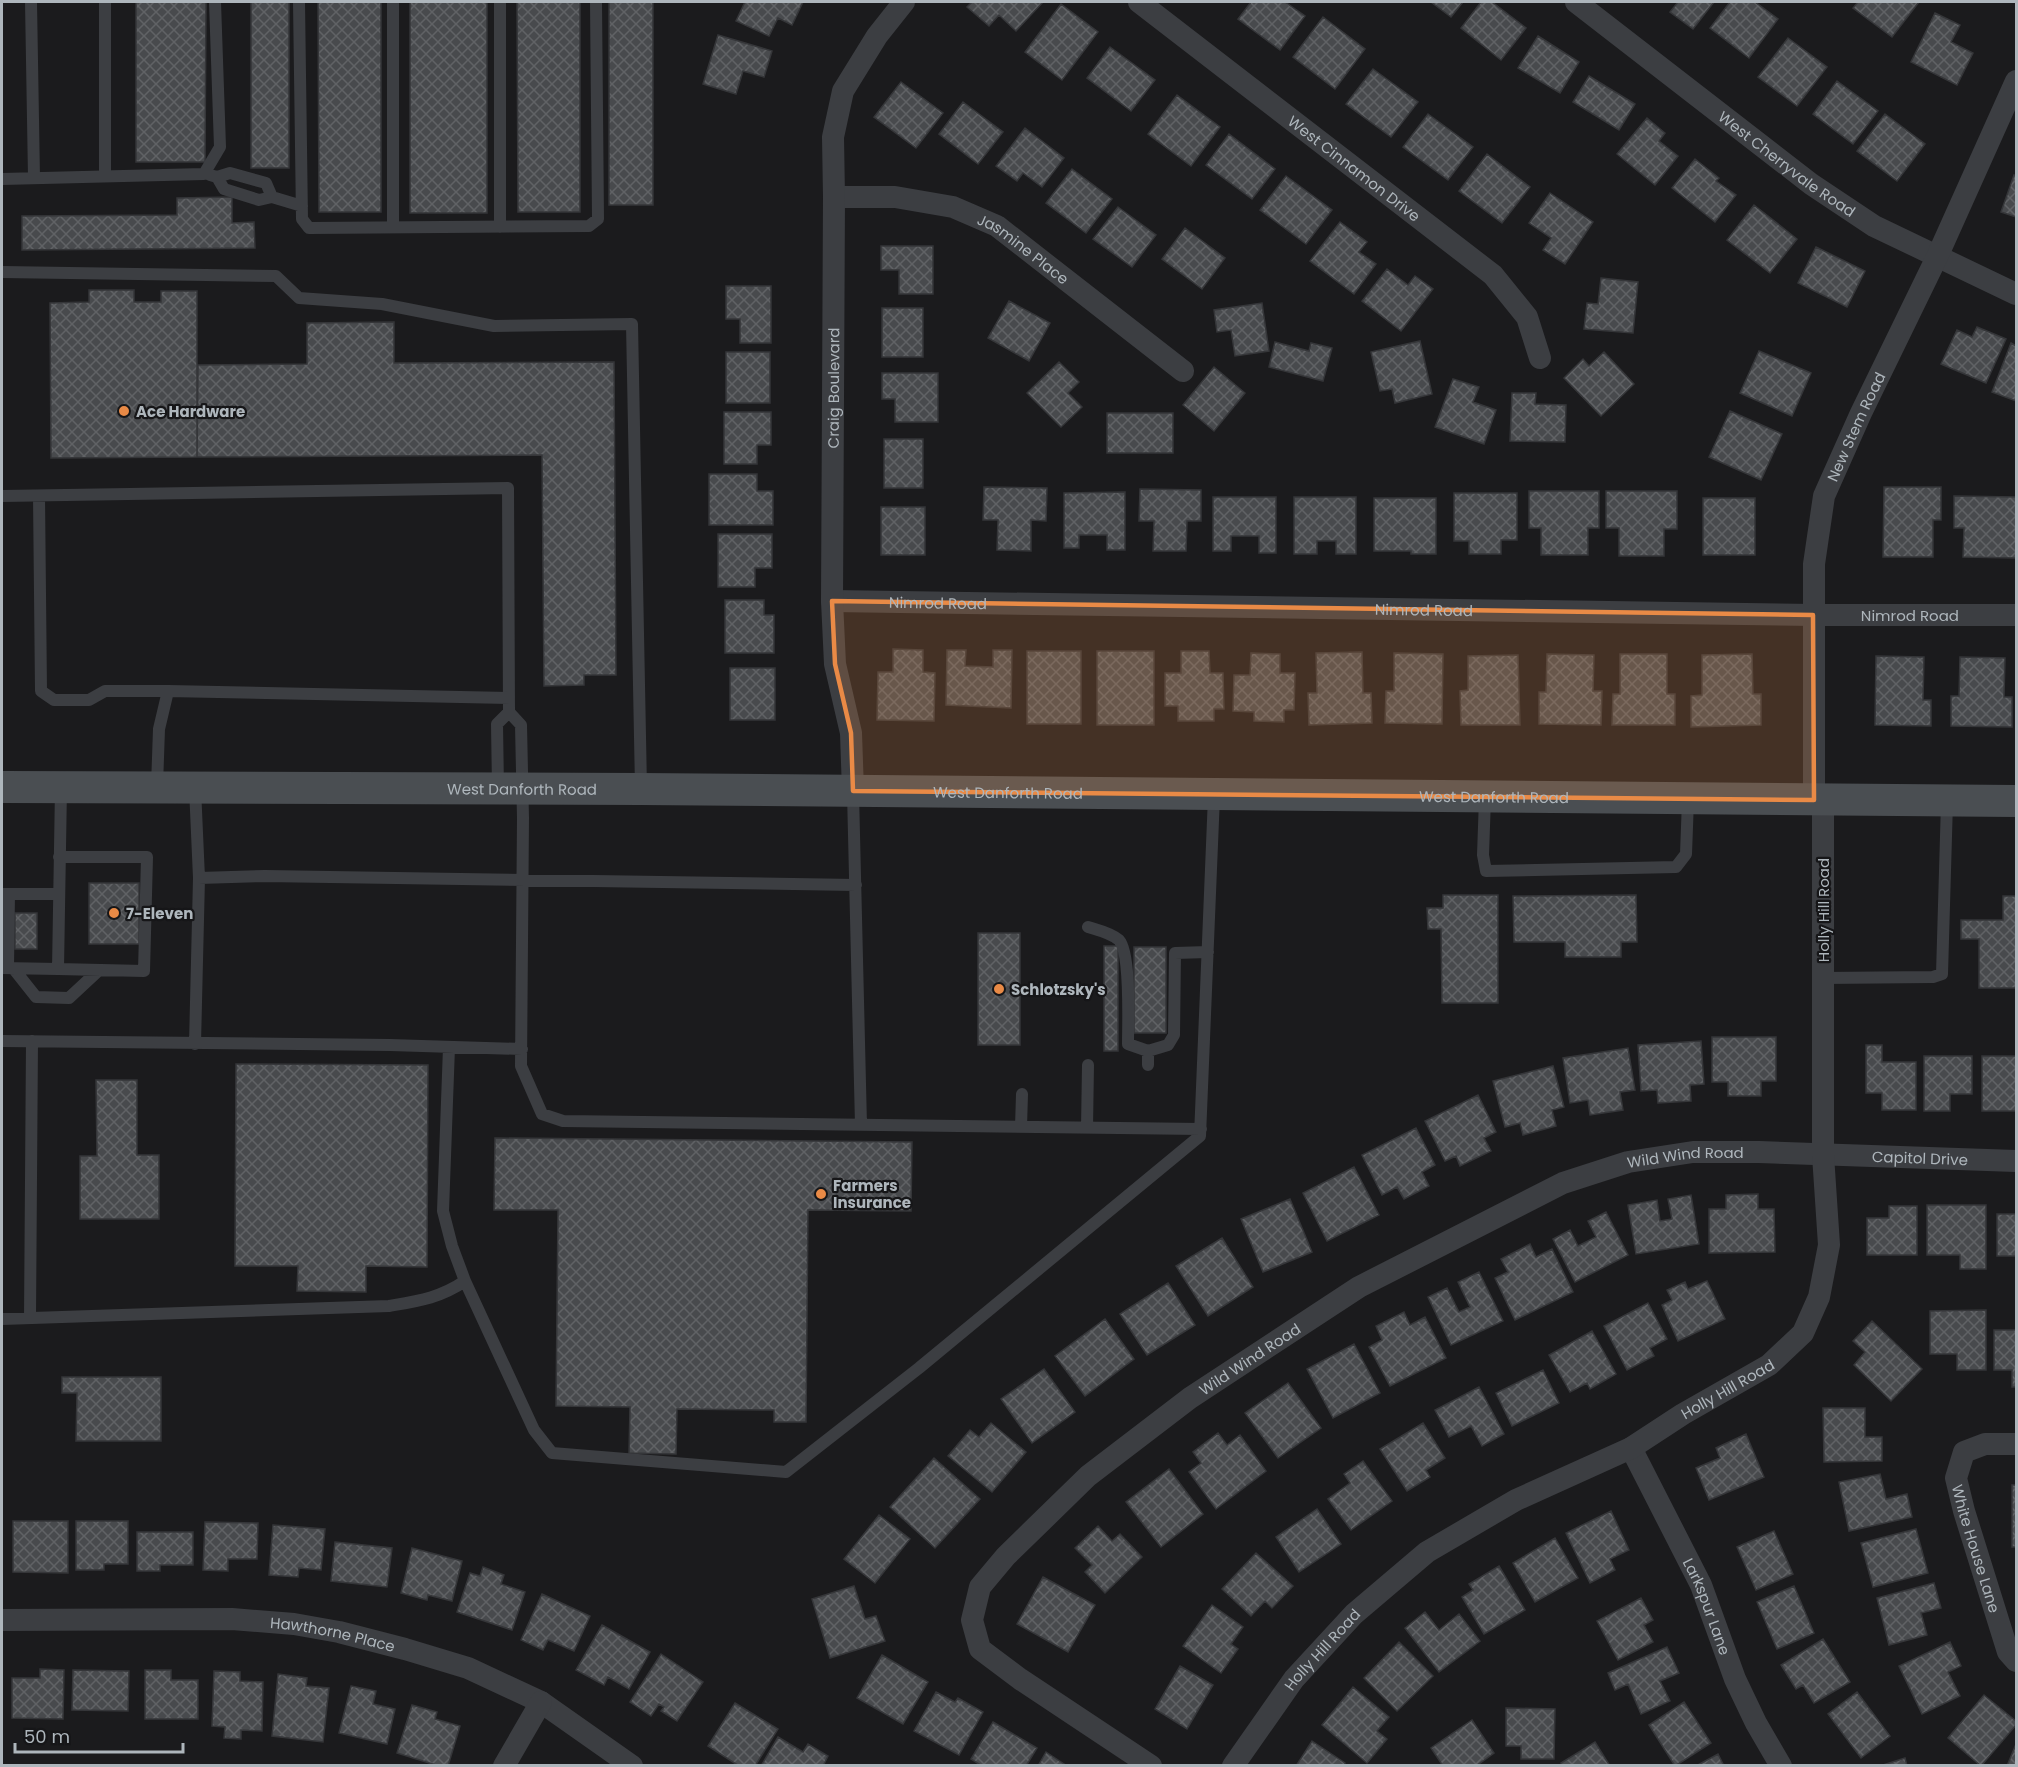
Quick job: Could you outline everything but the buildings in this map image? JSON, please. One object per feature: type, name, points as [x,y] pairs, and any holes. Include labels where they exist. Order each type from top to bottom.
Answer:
[{"type":"main road","name":"West Danforth Road","points":[[2,787],[509,788],[2016,801]]},
{"type":"street","name":"Craig Boulevard","points":[[853,791],[851,733],[835,664],[832,601],[834,197],[832,137],[843,91],[877,36],[904,2]]},
{"type":"street","name":"West Cinnamon Drive","points":[[1139,2],[1493,275],[1527,317],[1540,358]]},
{"type":"street","name":"West Cherryvale Road","points":[[1576,2],[1811,184],[1874,226],[2016,294]]},
{"type":"street","name":"New Stem Road","points":[[1818,800],[1813,615],[1814,564],[1824,496],[1861,413],[1937,257],[2016,81]]},
{"type":"street","name":"Jasmine Place","points":[[834,197],[895,197],[953,207],[997,226],[1182,371]]},
{"type":"street","name":"Nimrod Road","points":[[832,601],[1813,615],[2016,615]]},
{"type":"street","name":"Holly Hill Road","points":[[1233,1766],[1294,1679],[1354,1614],[1427,1552],[1516,1500],[1631,1448],[1683,1414],[1769,1365],[1803,1334],[1819,1297],[1829,1245],[1823,1155],[1823,978],[1818,800]]},
{"type":"street","name":"Wild Wind Road","points":[[1151,1766],[1020,1679],[980,1649],[972,1620],[980,1587],[1006,1556],[1088,1476],[1190,1398],[1359,1287],[1563,1183],[1628,1162],[1693,1152],[1823,1155]]},
{"type":"street","name":"Capitol Drive","points":[[1823,1155],[2016,1161]]},
{"type":"street","name":"White House Lane","points":[[2016,1444],[1985,1444],[1964,1452],[1956,1478],[2008,1652],[2016,1661]]},
{"type":"street","name":"Larkspur Lane","points":[[1631,1448],[1701,1585],[1735,1679],[1756,1723],[1781,1766]]},
{"type":"street","name":"Hawthorne Place","points":[[2,1620],[232,1618],[294,1624],[339,1632],[468,1668],[541,1702],[632,1766]]},
{"type":"street","points":[[504,1766],[541,1702]]},
{"type":"lane","points":[[32,2],[34,178]]},
{"type":"lane","points":[[105,2],[105,176]]},
{"type":"lane","points":[[210,176],[220,147],[215,2]]},
{"type":"lane","points":[[299,2],[302,219],[309,228],[589,226],[598,219],[596,2]]},
{"type":"lane","points":[[393,2],[393,227]]},
{"type":"lane","points":[[500,2],[500,227]]},
{"type":"lane","points":[[2,179],[210,176],[230,173],[266,183],[272,197]]},
{"type":"lane","points":[[210,176],[224,189],[259,200],[272,197],[302,206]]},
{"type":"lane","points":[[2,272],[276,276],[299,298],[382,304],[494,326],[632,324],[641,789]]},
{"type":"lane","points":[[2,496],[507,488],[509,712],[521,725],[509,788]]},
{"type":"lane","points":[[39,496],[41,692],[54,700],[89,700],[105,692],[509,698]]},
{"type":"lane","points":[[157,787],[159,729],[168,692]]},
{"type":"lane","points":[[509,712],[496,724],[509,788],[522,880],[522,1066],[542,1114],[563,1122],[1201,1129]]},
{"type":"lane","points":[[57,969],[61,787]]},
{"type":"lane","points":[[195,787],[199,878],[195,1044]]},
{"type":"lane","points":[[853,791],[861,1125]]},
{"type":"lane","points":[[449,1047],[443,1210],[452,1246],[465,1281],[534,1430],[552,1453],[786,1472],[919,1368],[1200,1136],[1214,795]]},
{"type":"lane","points":[[1485,797],[1483,855],[1486,871],[1676,867],[1686,854],[1688,798]]},
{"type":"lane","points":[[1823,978],[1933,977],[1942,974],[1947,801]]},
{"type":"lane","points":[[8,968],[144,971],[147,857],[59,856]]},
{"type":"lane","points":[[199,878],[265,876],[856,885]]},
{"type":"lane","points":[[58,894],[5,894],[8,968],[36,997],[69,998],[98,971]]},
{"type":"lane","points":[[1088,927],[1108,933],[1120,941],[1126,956],[1128,1044],[1148,1051],[1168,1045],[1174,1035],[1175,953],[1208,952]]},
{"type":"lane","points":[[2,1041],[522,1049]]},
{"type":"lane","points":[[30,1318],[32,1041]]},
{"type":"lane","points":[[1148,1051],[1148,1065]]},
{"type":"lane","points":[[1087,1128],[1088,1065]]},
{"type":"lane","points":[[1021,1127],[1022,1094]]},
{"type":"lane","points":[[2,1318],[389,1306],[447,1293],[465,1281]]},
{"type":"highlighted area","points":[[832,601],[1813,615],[1814,800],[853,791],[851,733],[835,664]]},
{"type":"place","name":"Ace Hardware","points":[[124,411]]},
{"type":"place","name":"7-Eleven","points":[[114,913]]},
{"type":"place","name":"Schlotzsky's","points":[[999,989]]},
{"type":"place","name":"Farmers Insurance","points":[[821,1194]]}]
